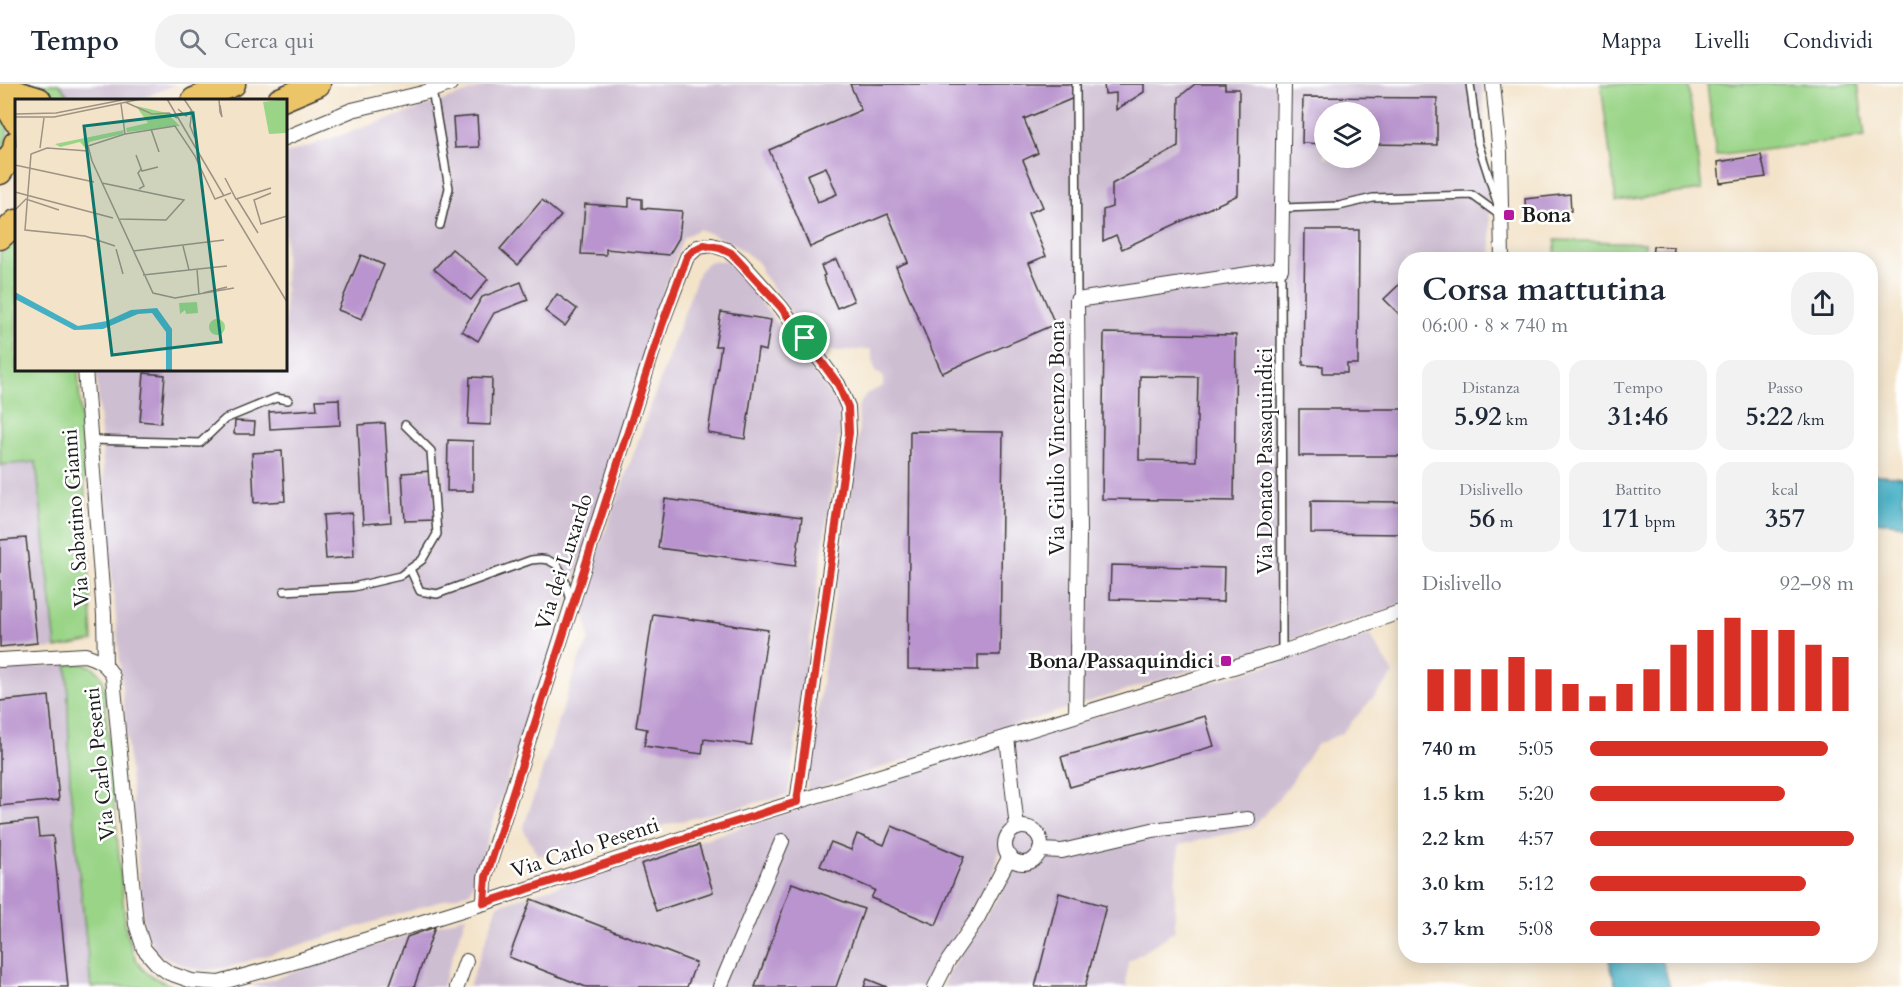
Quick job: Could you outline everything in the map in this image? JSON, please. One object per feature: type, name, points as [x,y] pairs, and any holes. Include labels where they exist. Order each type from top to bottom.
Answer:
[{"type":"highway","points":[[202,97],[233,84]]},
{"type":"highway","points":[[282,99],[318,84]]},
{"type":"highway","points":[[0,88],[36,99]]},
{"type":"highway","points":[[0,99],[15,119]]},
{"type":"highway","points":[[0,172],[15,150]]},
{"type":"highway","points":[[0,184],[15,177]]},
{"type":"highway","points":[[0,220],[15,213]]},
{"type":"highway","points":[[0,237],[15,223]]},
{"type":"street","points":[[286,138],[352,110],[450,84]]},
{"type":"street","points":[[1281,269],[1284,84]]},
{"type":"street","points":[[1493,84],[1500,153],[1502,252]]},
{"type":"street","name":"Via dei Luxardo","points":[[484,903],[486,877],[678,277],[690,253],[704,245],[727,250],[761,284],[781,307],[838,384],[848,407],[849,433],[797,802]]},
{"type":"street","name":"Via Giulio Vincenzo Bona","points":[[1076,715],[1079,533],[1077,300],[1281,269]]},
{"type":"street","name":"Via Sabatino Gianni","points":[[85,370],[104,615],[105,664]]},
{"type":"street","points":[[797,802],[1282,652],[1398,613]]},
{"type":"street","name":"Via Carlo Pesenti","points":[[0,660],[85,655],[105,664],[113,677],[138,938],[150,958],[169,973],[205,985],[294,962],[797,802]]},
{"type":"street","points":[[1007,737],[1017,828]]},
{"type":"street","points":[[1040,850],[1062,851],[1152,830],[1248,819]]},
{"type":"street","points":[[1017,828],[1028,828],[1040,839],[1040,850],[1034,859],[1024,863],[1010,856],[1005,846],[1006,840],[1017,828]]},
{"type":"street","points":[[720,987],[782,842]]},
{"type":"street","points":[[935,987],[948,961],[977,919],[1010,856]]},
{"type":"street","points":[[457,987],[466,961]]},
{"type":"lane","points":[[1076,84],[1077,300]]},
{"type":"lane","points":[[1470,84],[1478,143],[1501,216]]},
{"type":"lane","points":[[432,90],[449,188],[440,225]]},
{"type":"lane","points":[[1283,208],[1339,206],[1373,198],[1472,195],[1501,216]]},
{"type":"lane","name":"Via Donato Passaquindici","points":[[1281,269],[1282,652]]},
{"type":"lane","points":[[91,440],[200,442],[225,419],[276,398],[288,400]]},
{"type":"lane","points":[[284,591],[353,587],[400,576],[422,560],[437,534],[431,452],[405,425]]},
{"type":"lane","points":[[410,569],[420,591],[436,594],[531,560],[548,560],[557,565],[563,575],[572,606]]},
{"type":"shaded area","points":[[59,84],[176,84],[142,99],[71,99]]},
{"type":"shaded area","points":[[492,84],[1482,84],[1492,252],[1398,252],[1398,604],[1392,609],[1084,703],[806,792],[859,432],[858,407],[866,394],[883,386],[883,376],[875,372],[871,349],[821,352],[761,272],[762,268],[757,261],[732,243],[699,229],[683,238],[660,302],[582,556],[470,892],[229,967],[201,971],[157,953],[144,928],[107,519],[96,370],[286,370],[286,154]]},
{"type":"shaded area","points":[[708,262],[731,262],[839,406],[840,428],[788,795],[538,856],[523,829],[578,662],[589,640],[582,596],[699,272]]},
{"type":"shaded area","points":[[36,462],[56,648],[0,652],[0,465]]},
{"type":"shaded area","points":[[1370,635],[1394,674],[1342,733],[1316,745],[1288,787],[1253,828],[1179,845],[1175,887],[1175,931],[1128,962],[1126,983],[1128,987],[943,987],[947,975],[998,897],[1010,868],[998,850],[994,874],[940,960],[927,987],[469,987],[498,905],[993,747]]},
{"type":"shaded area","points":[[67,664],[70,787],[91,987],[0,987],[0,670]]},
{"type":"shaded area","points":[[466,916],[442,987],[249,987]]},
{"type":"green space","points":[[21,84],[59,84],[71,99]]},
{"type":"green space","points":[[1601,84],[1688,84],[1702,190],[1616,201]]},
{"type":"green space","points":[[1707,84],[1858,84],[1865,137],[1716,156]]},
{"type":"green space","points":[[0,107],[8,131],[0,155]]},
{"type":"green space","points":[[15,239],[15,370],[78,370],[93,641],[56,648],[36,462],[0,465],[0,253]]},
{"type":"green space","points":[[1555,240],[1645,243],[1644,252],[1555,252]]},
{"type":"green space","points":[[67,664],[88,665],[100,674],[103,680],[126,932],[130,944],[137,962],[147,973],[176,987],[91,987],[70,787]]},
{"type":"water","points":[[1878,475],[1903,477],[1903,525],[1878,521]]},
{"type":"water","points":[[1610,963],[1663,963],[1670,987],[1616,987]]},
{"type":"building","points":[[850,84],[1070,84],[1076,97],[1024,119],[1038,153],[1023,160],[1043,207],[1028,213],[1046,256],[1029,263],[1055,324],[942,373],[896,267],[908,262],[888,214],[810,247],[769,150],[861,110]],"holes":[[[826,167],[837,194],[818,202],[807,175]]]},
{"type":"building","points":[[1104,84],[1144,84],[1144,92],[1116,110],[1116,93],[1105,94]]},
{"type":"building","points":[[1195,84],[1225,84],[1225,89],[1239,89],[1238,195],[1122,249],[1116,235],[1103,241],[1103,210],[1112,207],[1112,184],[1178,147],[1179,97]]},
{"type":"building","points":[[1303,97],[1437,98],[1437,145],[1380,144],[1380,102],[1314,102],[1314,144],[1302,143]]},
{"type":"building","points":[[477,116],[479,147],[455,148],[453,118]]},
{"type":"building","points":[[1761,155],[1766,177],[1720,183],[1718,162]]},
{"type":"building","points":[[1570,194],[1571,211],[1526,215],[1525,199]]},
{"type":"building","points":[[629,198],[642,199],[642,208],[682,211],[679,238],[669,255],[606,249],[606,255],[581,254],[585,204],[629,207]]},
{"type":"building","points":[[542,200],[561,216],[518,265],[500,249]]},
{"type":"building","points":[[1305,230],[1359,230],[1358,364],[1347,364],[1347,373],[1323,373],[1323,366],[1303,365]]},
{"type":"building","points":[[1653,246],[1674,247],[1674,252],[1653,252]]},
{"type":"building","points":[[452,249],[488,279],[471,300],[434,269]]},
{"type":"building","points":[[361,255],[384,265],[362,319],[338,310]]},
{"type":"building","points":[[836,259],[854,301],[837,308],[821,266]]},
{"type":"building","points":[[521,282],[528,300],[494,313],[478,341],[462,331],[482,297]]},
{"type":"building","points":[[1398,286],[1398,313],[1384,299]]},
{"type":"building","points":[[557,294],[577,309],[565,326],[545,311]]},
{"type":"building","points":[[721,312],[771,320],[766,351],[758,349],[745,439],[708,433],[721,346],[715,346]]},
{"type":"building","points":[[1104,333],[1236,335],[1234,501],[1102,499]],"holes":[[[1140,376],[1198,377],[1196,461],[1139,460]]]},
{"type":"building","points":[[144,373],[165,375],[161,423],[140,421]]},
{"type":"building","points":[[470,377],[492,378],[491,425],[468,424]]},
{"type":"building","points":[[339,399],[340,425],[270,429],[269,412],[317,409],[316,400]]},
{"type":"building","points":[[1299,409],[1398,409],[1398,456],[1299,456]]},
{"type":"building","points":[[235,421],[255,422],[254,434],[234,434]]},
{"type":"building","points":[[385,423],[391,522],[363,524],[358,425]]},
{"type":"building","points":[[910,431],[1003,432],[1000,655],[978,655],[978,670],[908,669]]},
{"type":"building","points":[[448,440],[473,441],[473,491],[447,491]]},
{"type":"building","points":[[282,451],[285,501],[254,503],[252,453]]},
{"type":"building","points":[[432,471],[435,520],[405,521],[402,473]]},
{"type":"building","points":[[665,499],[802,517],[795,566],[658,548]]},
{"type":"building","points":[[1311,501],[1398,502],[1398,534],[1311,533]]},
{"type":"building","points":[[352,513],[354,557],[326,559],[323,515]]},
{"type":"building","points":[[26,538],[37,643],[0,647],[0,540]]},
{"type":"building","points":[[1111,565],[1224,568],[1223,602],[1110,599]]},
{"type":"building","points":[[653,614],[768,630],[751,745],[704,739],[702,754],[644,746],[647,729],[636,727]]},
{"type":"building","points":[[49,696],[59,800],[0,806],[0,701]]},
{"type":"building","points":[[1205,716],[1214,746],[1070,787],[1061,757]]},
{"type":"building","points":[[37,820],[39,837],[53,836],[68,987],[0,987],[0,824]]},
{"type":"building","points":[[892,826],[964,857],[936,925],[871,898],[875,890],[820,866],[831,842],[851,850],[857,834],[884,845]]},
{"type":"building","points":[[699,845],[713,892],[656,911],[641,864]]},
{"type":"building","points":[[792,883],[864,909],[836,987],[755,987]]},
{"type":"building","points":[[1059,893],[1106,906],[1085,987],[1035,987]]},
{"type":"building","points":[[531,899],[696,963],[687,987],[586,987],[509,957]]},
{"type":"building","points":[[435,927],[414,987],[389,987],[407,937]]},
{"type":"building","points":[[867,979],[887,987],[864,987]]},
{"type":"place","name":"Bona","points":[[1509,215]]},
{"type":"place","name":"Bona/Passaquindici","points":[[1226,661]]},
{"type":"route","points":[[704,245],[727,250],[761,284],[805,338],[838,384],[846,401],[850,420],[797,802],[484,903],[486,877],[662,325],[687,257],[704,245]]}]
